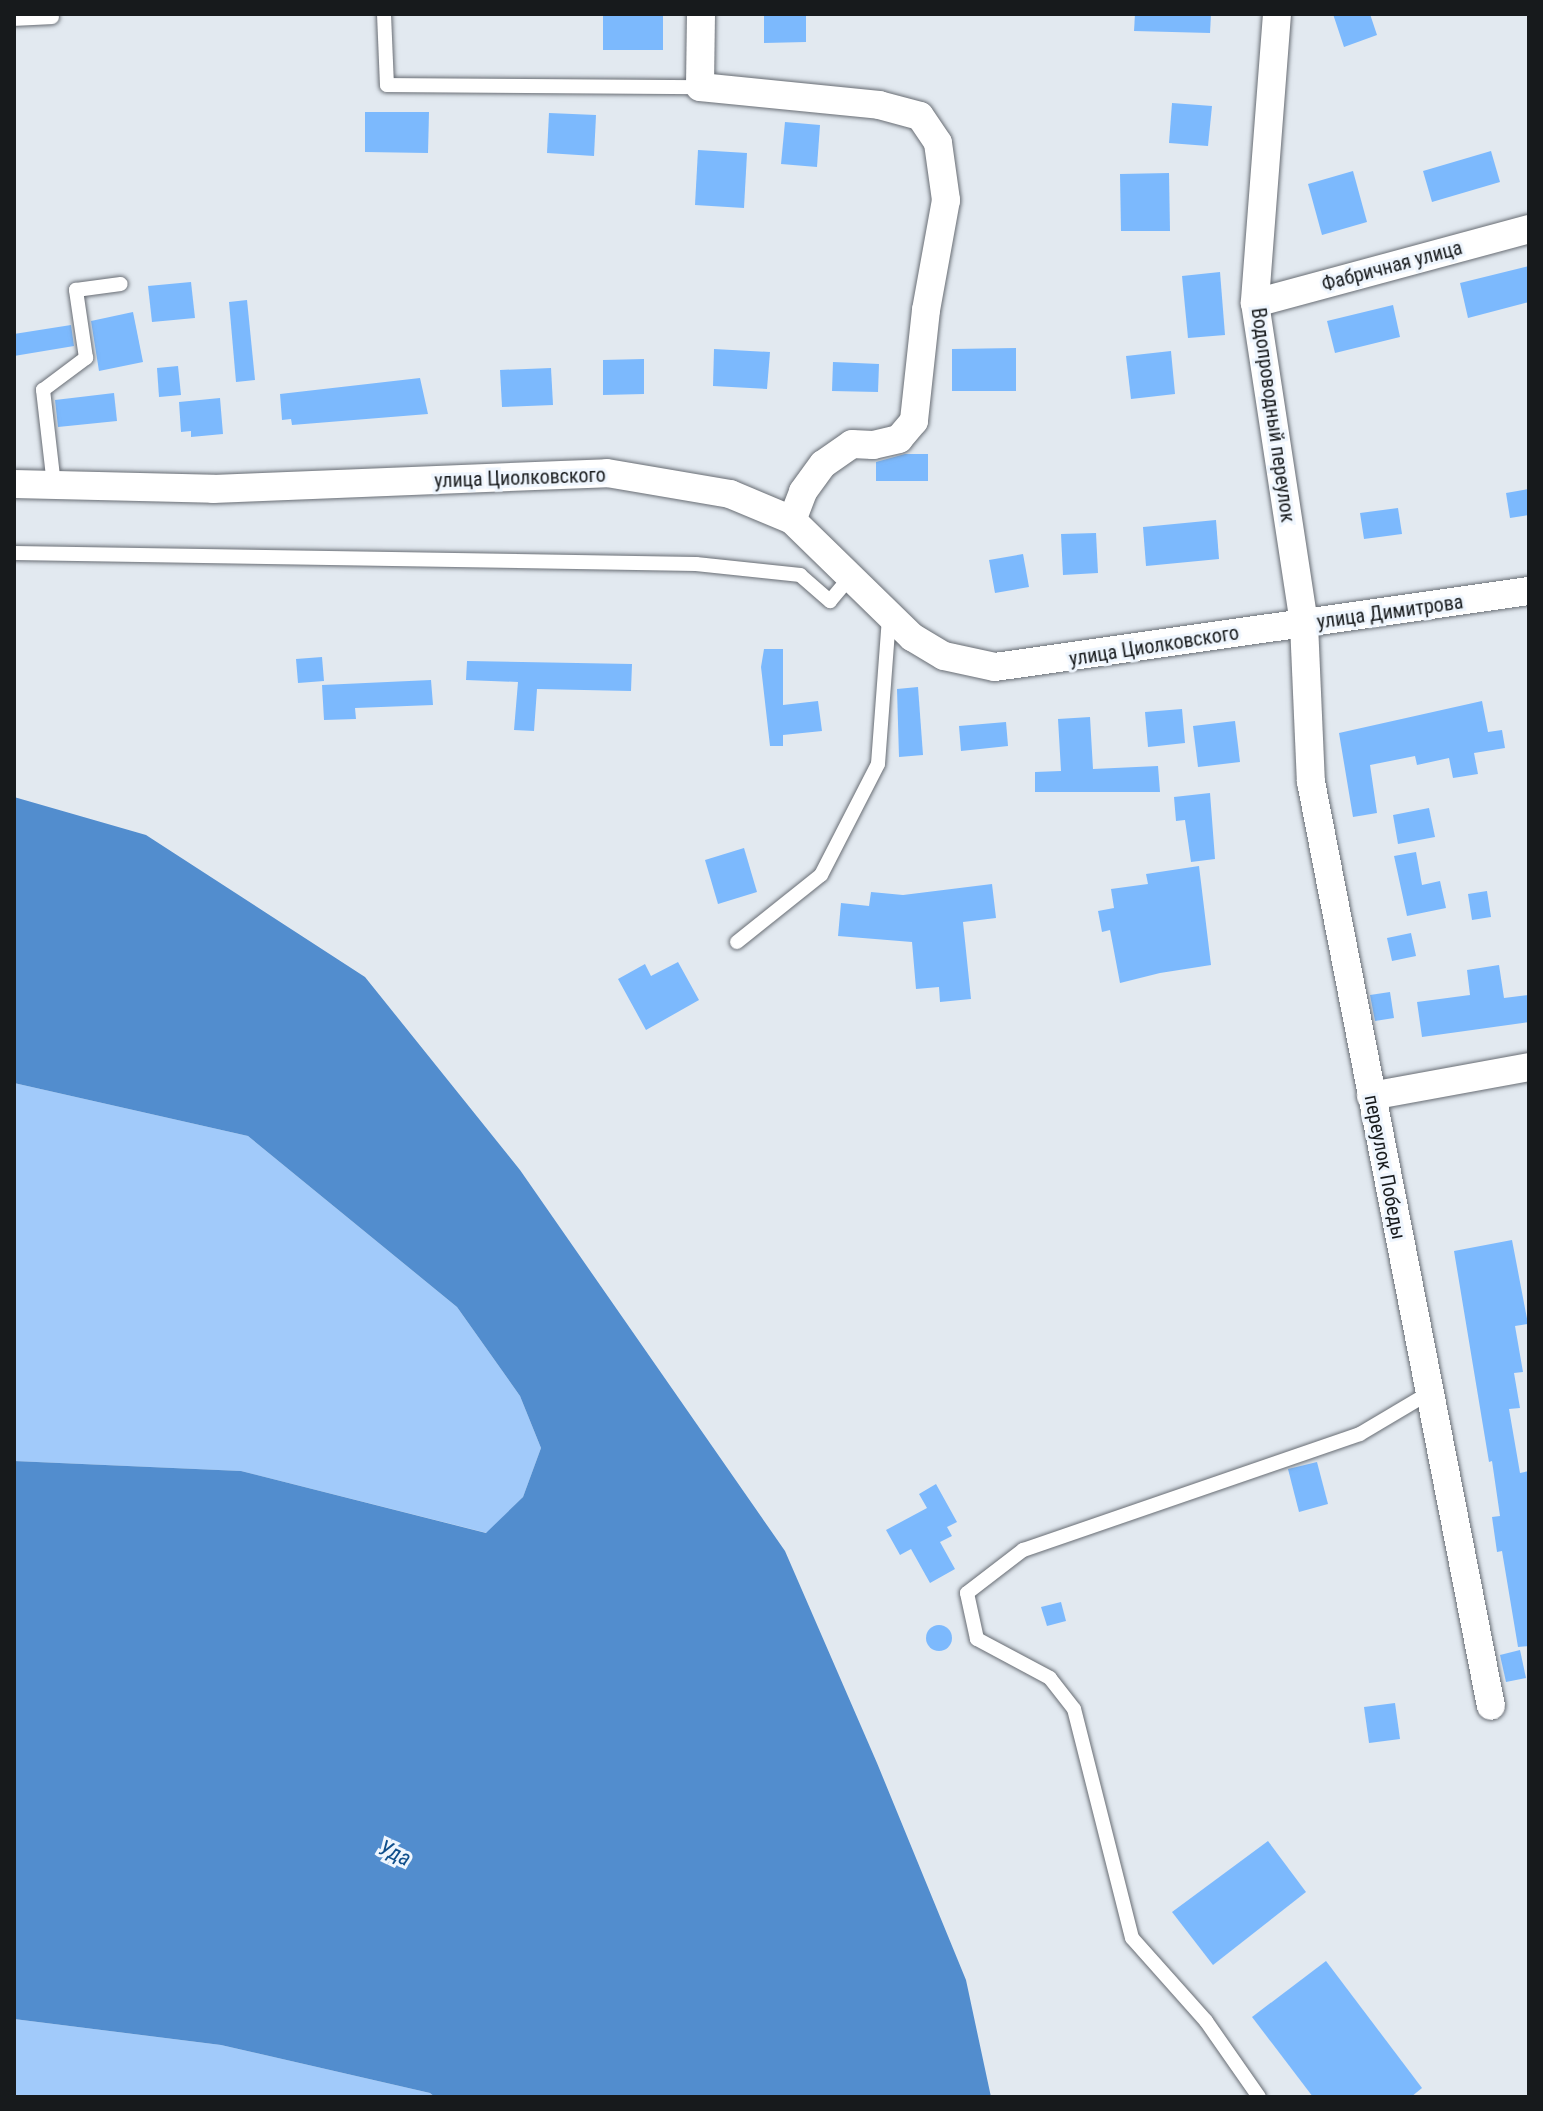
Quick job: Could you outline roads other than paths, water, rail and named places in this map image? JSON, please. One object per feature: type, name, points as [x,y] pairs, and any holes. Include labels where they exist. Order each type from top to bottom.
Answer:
[{"type":"street","points":[[701,14],[700,87],[879,105],[920,116],[938,143],[946,200],[926,310],[914,421],[899,439],[873,445],[852,444],[823,464],[803,492],[792,520]]},
{"type":"street","name":"Водопроводный переулок","points":[[1277,14],[1255,303],[1304,624]]},
{"type":"street","name":"Фабричная улица","points":[[1255,303],[1529,229]]},
{"type":"street","name":"улица Циолковского","points":[[14,484],[213,489],[607,473],[730,494],[792,520],[889,617],[912,637],[944,656],[995,667],[1251,631]]},
{"type":"street","name":"улица Димитрова","points":[[1251,631],[1529,591]]},
{"type":"street","name":"переулок Победы","points":[[1304,624],[1311,782],[1491,1706]]},
{"type":"street","points":[[1371,1096],[1529,1067]]},
{"type":"lane","points":[[384,14],[387,85],[700,87]]},
{"type":"lane","points":[[14,19],[52,17]]},
{"type":"lane","points":[[54,485],[43,390],[86,358],[76,290],[121,284]]},
{"type":"lane","points":[[14,553],[696,564],[800,575],[830,601],[850,577]]},
{"type":"lane","points":[[737,942],[821,875],[878,764],[889,617]]},
{"type":"lane","points":[[1259,2097],[1206,2021],[1132,1938],[1074,1709],[1050,1678],[977,1639],[967,1593],[1023,1550],[1360,1434],[1429,1393]]},
{"type":"water","name":"Уда","points":[[14,797],[146,835],[365,977],[520,1170],[785,1551],[966,1980],[991,2097],[435,2097],[430,2093],[221,2045],[14,2019],[14,1461],[241,1471],[486,1533],[523,1497],[541,1448],[520,1396],[457,1307],[248,1136],[14,1083]]}]
